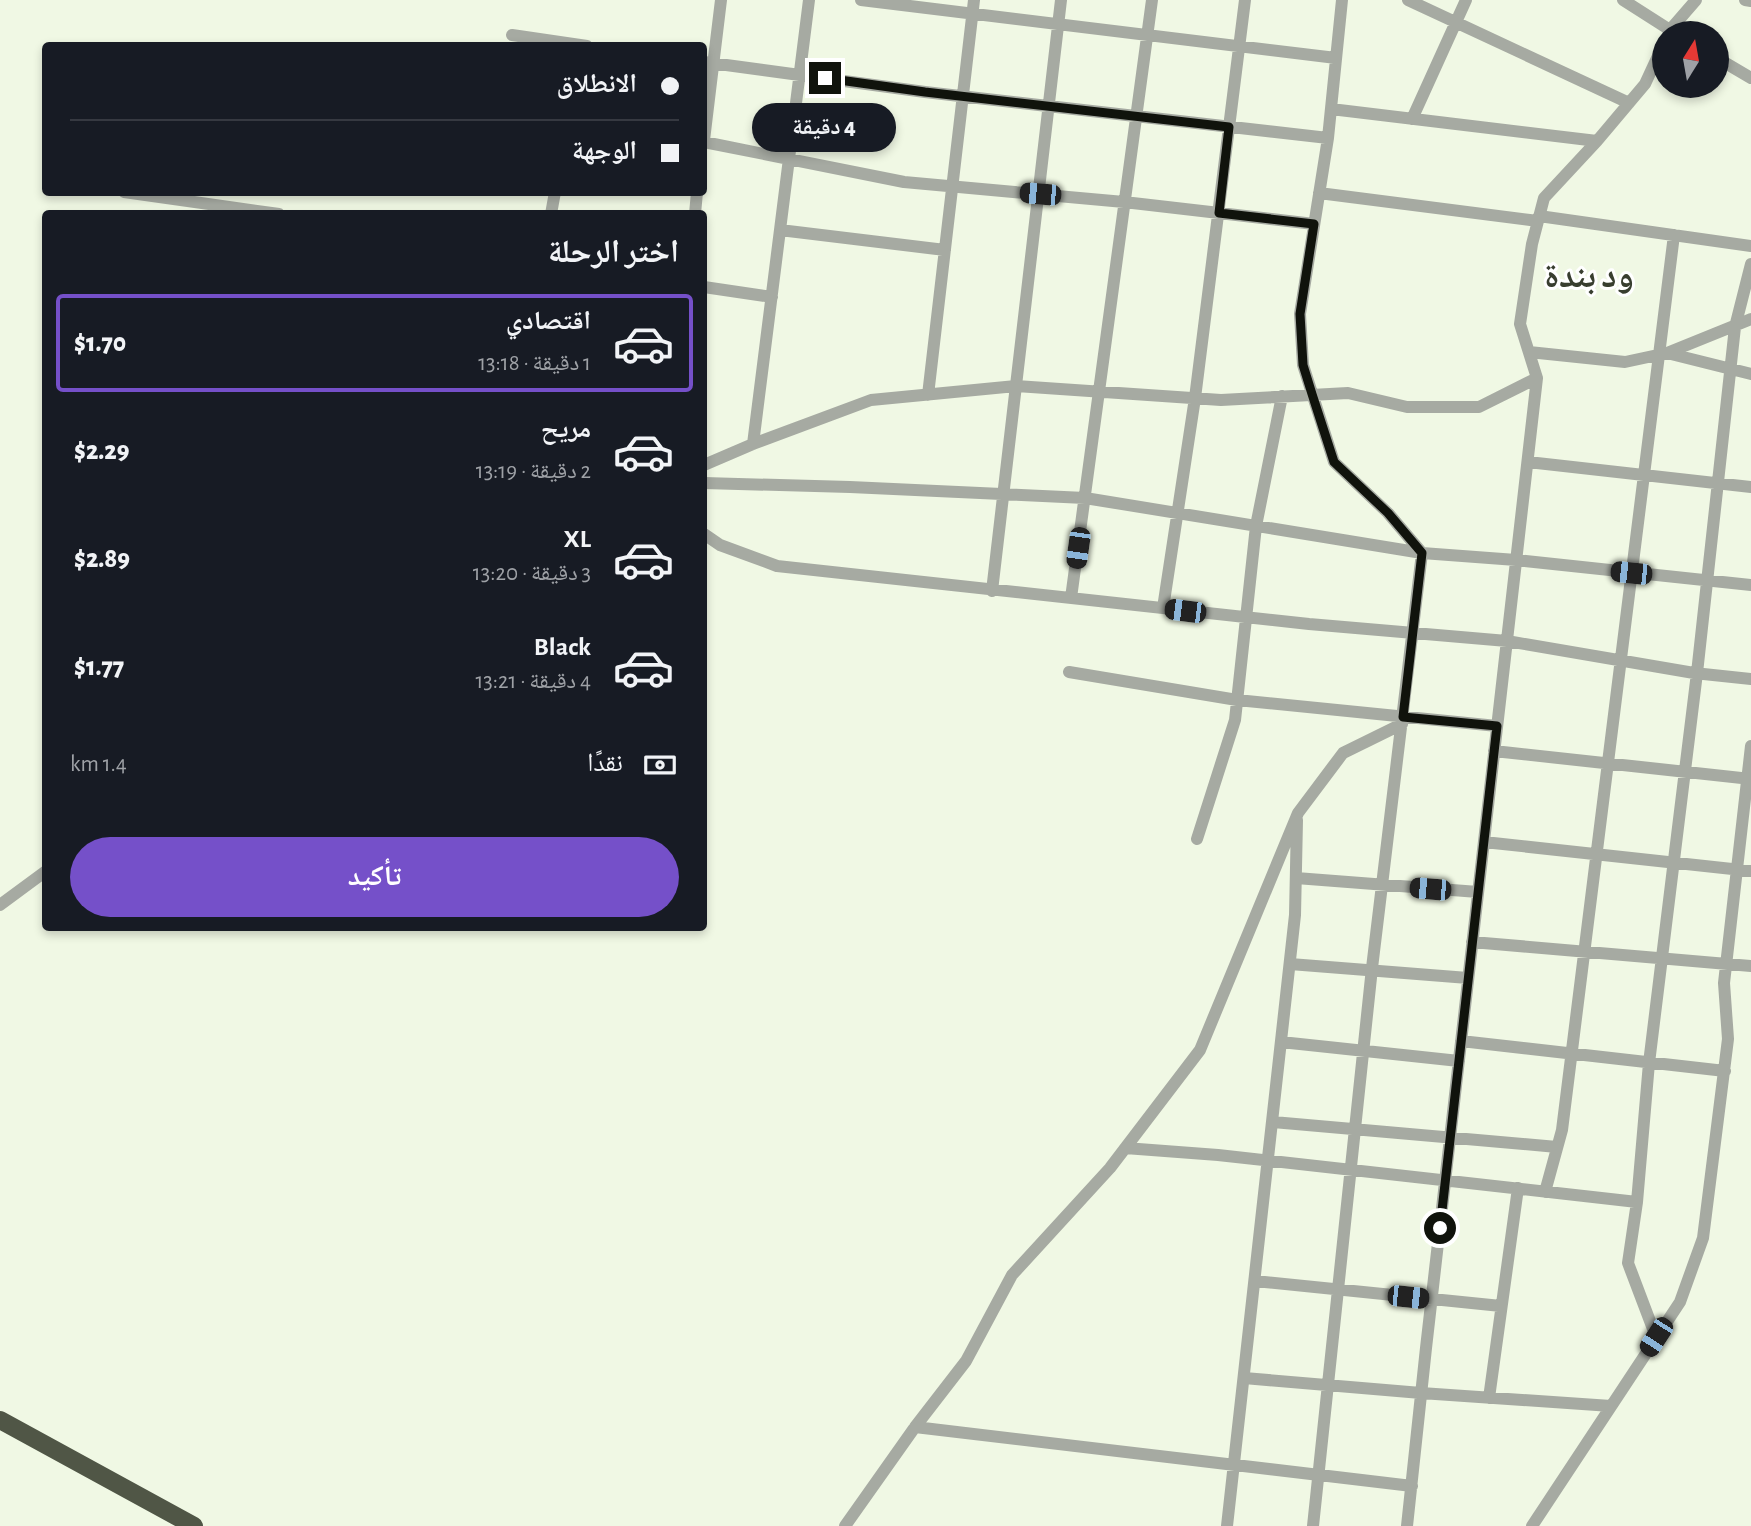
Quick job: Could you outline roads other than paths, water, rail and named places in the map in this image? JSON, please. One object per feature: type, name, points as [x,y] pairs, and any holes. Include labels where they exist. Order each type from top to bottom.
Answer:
[{"type":"highway","points":[[0,1420],[194,1526]]},
{"type":"street","points":[[707,82],[708,62],[720,0]]},
{"type":"street","points":[[753,444],[809,0]]},
{"type":"street","points":[[860,0],[1336,58]]},
{"type":"street","points":[[928,395],[974,0]]},
{"type":"street","points":[[992,591],[1061,0]]},
{"type":"street","points":[[1071,598],[1152,0]]},
{"type":"street","points":[[1163,608],[1195,398],[1245,0]]},
{"type":"street","points":[[1314,1526],[1371,971],[1422,553],[1388,513],[1334,462],[1303,365],[1300,314],[1328,138],[1342,0]]},
{"type":"street","points":[[1408,0],[1629,103]]},
{"type":"street","points":[[1412,119],[1466,0]]},
{"type":"street","points":[[1623,0],[1655,21]]},
{"type":"street","points":[[1680,21],[1696,0]]},
{"type":"street","points":[[1745,0],[1751,1]]},
{"type":"street","points":[[512,35],[560,42]]},
{"type":"street","points":[[708,62],[1050,107],[1328,138]]},
{"type":"street","points":[[1729,65],[1751,78]]},
{"type":"street","points":[[1408,1526],[1431,1299],[1537,378],[1520,324],[1532,244],[1544,198],[1645,84],[1652,69]]},
{"type":"street","points":[[1331,109],[1597,141]]},
{"type":"street","points":[[707,142],[904,182],[1124,202],[1314,224]]},
{"type":"street","points":[[1319,193],[1751,246]]},
{"type":"street","points":[[152,196],[251,210]]},
{"type":"street","points":[[780,230],[945,250]]},
{"type":"street","points":[[1545,1192],[1562,1130],[1631,573],[1663,354],[1674,235]]},
{"type":"street","points":[[1656,1337],[1628,1263],[1735,327],[1751,264]]},
{"type":"street","points":[[707,287],[772,297]]},
{"type":"street","points":[[1529,352],[1625,362],[1663,354],[1751,319]]},
{"type":"street","points":[[1663,354],[1751,374]]},
{"type":"street","points":[[707,464],[871,400],[1016,386],[1221,400],[1348,393],[1407,407],[1479,407],[1537,378]]},
{"type":"street","points":[[1197,839],[1235,720],[1256,526],[1282,396]]},
{"type":"street","points":[[1528,462],[1751,487]]},
{"type":"street","points":[[707,484],[850,487],[1085,498],[1422,553],[1516,560],[1751,585]]},
{"type":"street","points":[[707,536],[720,545],[777,566],[1248,618],[1507,640],[1697,673],[1751,679]]},
{"type":"street","points":[[1069,672],[1237,700],[1402,720],[1497,726]]},
{"type":"street","points":[[845,1526],[966,1361],[1012,1275],[1110,1168],[1200,1050],[1298,813],[1343,753],[1402,720]]},
{"type":"street","points":[[1532,1526],[1679,1302],[1703,1238],[1725,1071],[1728,1039],[1724,984],[1751,746]]},
{"type":"street","points":[[1494,751],[1749,779]]},
{"type":"street","points":[[1227,1526],[1295,915],[1298,813]]},
{"type":"street","points":[[1484,842],[1751,871]]},
{"type":"street","points":[[0,905],[42,874]]},
{"type":"street","points":[[1296,878],[1478,892]]},
{"type":"street","points":[[1472,942],[1751,966]]},
{"type":"street","points":[[1290,964],[1468,978]]},
{"type":"street","points":[[1461,1041],[1725,1071]]},
{"type":"street","points":[[1282,1042],[1459,1061]]},
{"type":"street","points":[[1273,1122],[1557,1147]]},
{"type":"street","points":[[1125,1148],[1637,1202]]},
{"type":"street","points":[[1489,1398],[1518,1188]]},
{"type":"street","points":[[1255,1281],[1501,1307]]},
{"type":"street","points":[[1244,1378],[1611,1406]]},
{"type":"street","points":[[915,1427],[1412,1486]]},
{"type":"district","name":"ود بندة","points":[[1589,275]]}]
